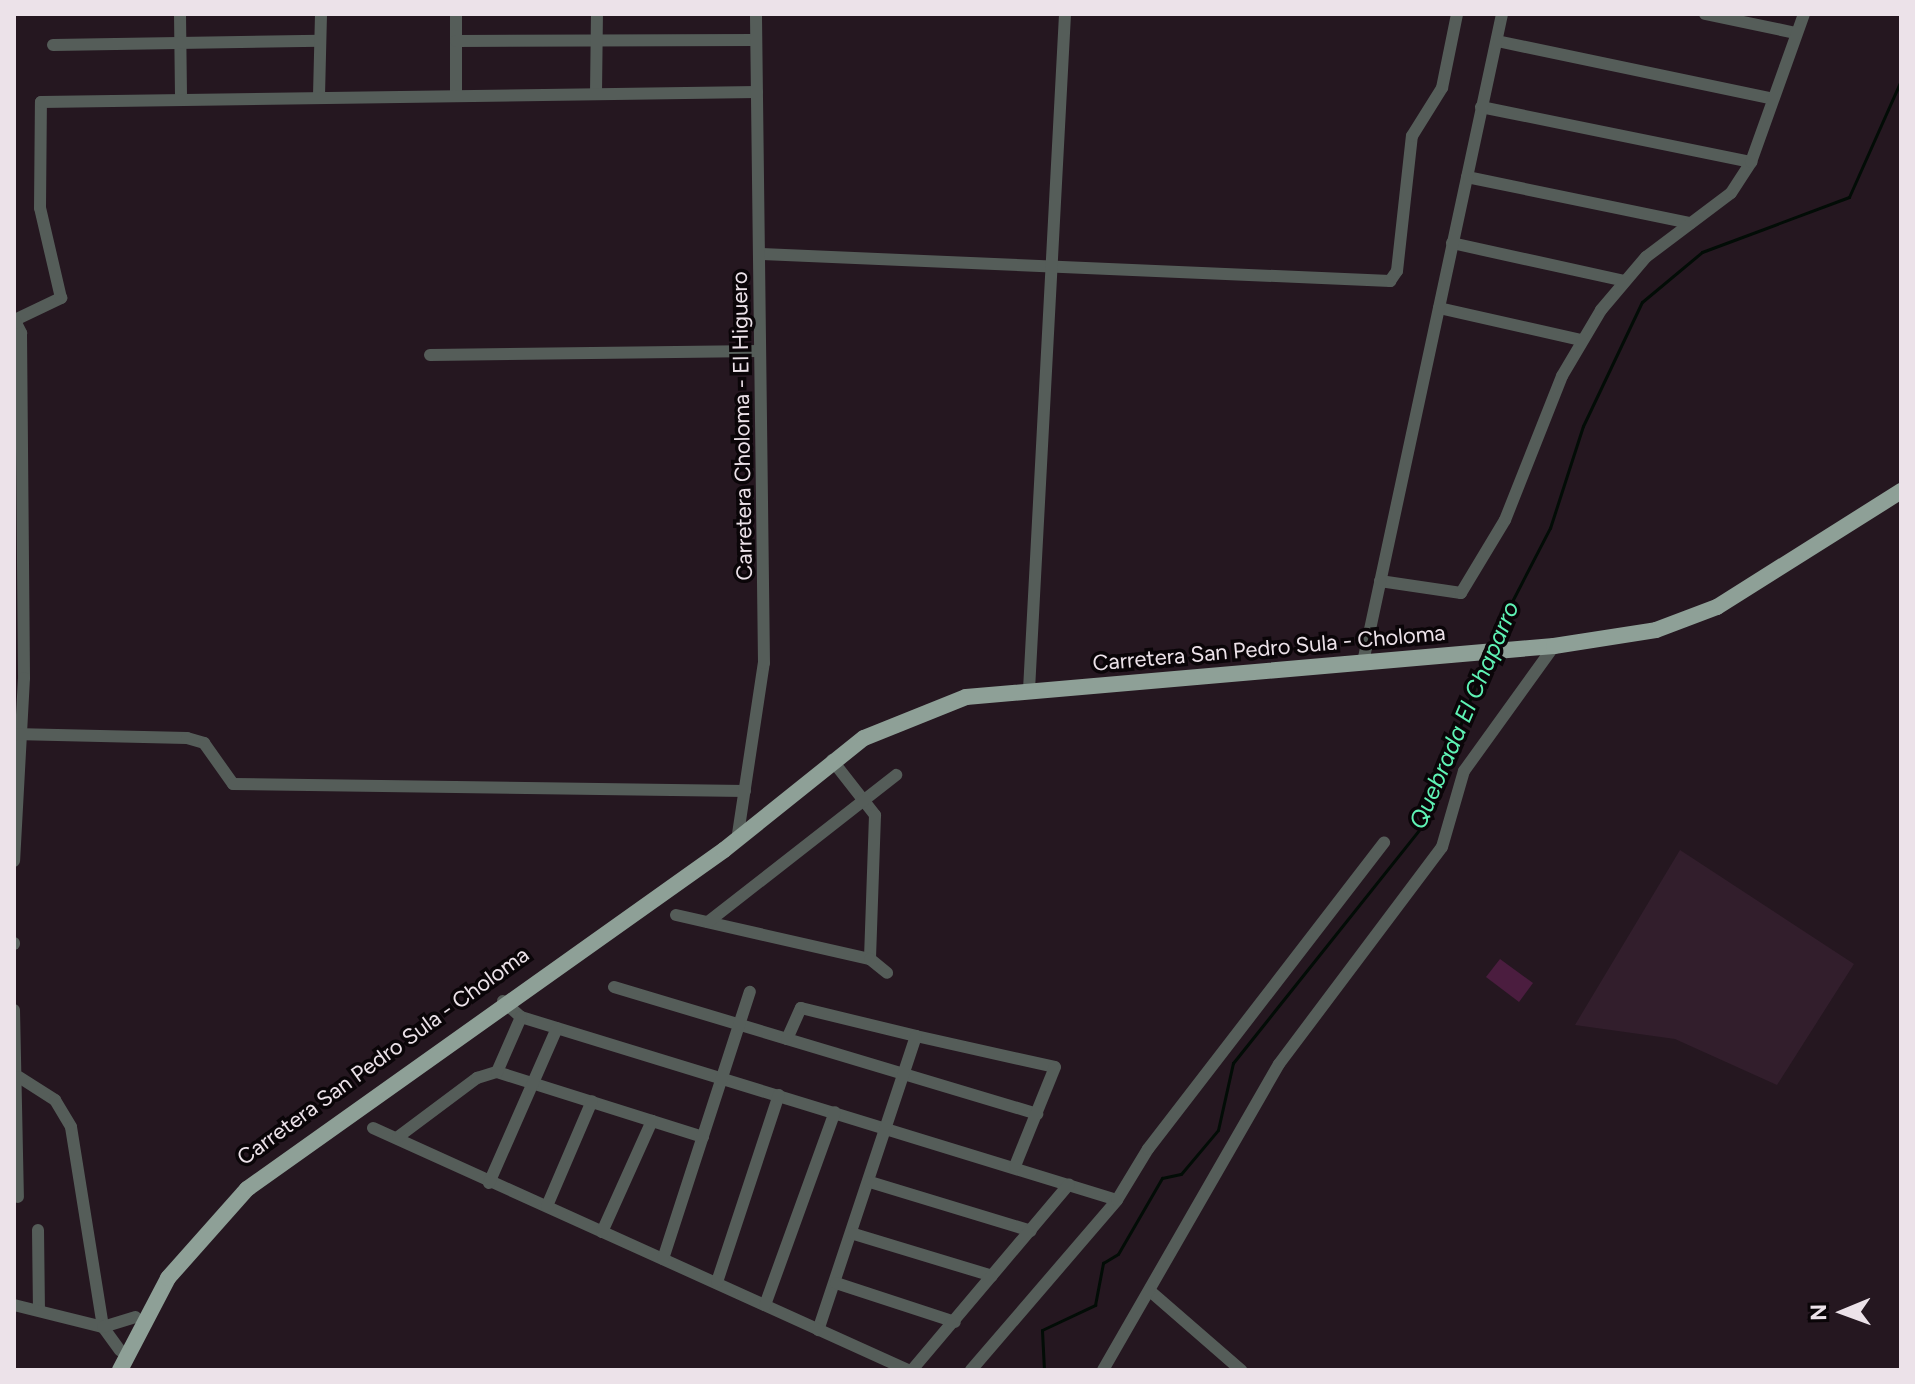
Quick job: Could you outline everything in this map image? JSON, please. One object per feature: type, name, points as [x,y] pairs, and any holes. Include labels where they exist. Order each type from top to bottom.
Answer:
[{"type":"main road","name":"Carretera San Pedro Sula - Choloma","points":[[112,1370],[135,1317],[225,1199],[738,834],[832,760],[917,714],[966,697],[1554,646],[1656,630],[1717,607],[1901,491]]},
{"type":"main road","name":"Carretera San Pedro Sula - Choloma","points":[[120,1370],[168,1278],[233,1202],[503,1001]]},
{"type":"street","points":[[180,14],[181,97]]},
{"type":"street","points":[[319,96],[321,14]]},
{"type":"street","points":[[456,14],[456,94]]},
{"type":"street","points":[[596,93],[597,14]]},
{"type":"street","name":"Carretera Choloma - El Higuero","points":[[738,834],[764,663],[756,14]]},
{"type":"street","points":[[1029,690],[1065,14]]},
{"type":"street","points":[[760,254],[1053,269],[1390,281],[1397,271],[1412,136],[1442,88],[1457,14]]},
{"type":"street","points":[[1363,662],[1502,14]]},
{"type":"street","points":[[1705,14],[1796,33]]},
{"type":"street","points":[[1380,581],[1461,593],[1505,520],[1581,340],[1625,281],[1690,223],[1731,193],[1751,162],[1771,98],[1804,14]]},
{"type":"street","points":[[456,41],[756,40]]},
{"type":"street","points":[[53,45],[320,41]]},
{"type":"street","points":[[1497,41],[1771,98]]},
{"type":"street","points":[[14,861],[19,678],[16,318],[61,298],[40,208],[41,102],[181,97],[757,92]]},
{"type":"street","points":[[1481,107],[1751,162]]},
{"type":"street","points":[[1467,177],[1690,223]]},
{"type":"street","points":[[1452,243],[1625,281]]},
{"type":"street","points":[[1439,308],[1581,340]]},
{"type":"street","points":[[430,355],[760,351]]},
{"type":"street","points":[[1103,1370],[1279,1064],[1442,847],[1464,771],[1554,646]]},
{"type":"street","points":[[18,734],[187,738],[204,743],[233,784],[745,791]]},
{"type":"street","points":[[832,760],[869,801],[875,815],[870,959]]},
{"type":"street","points":[[708,922],[869,801],[896,775]]},
{"type":"street","points":[[971,1370],[1117,1200],[1384,842]]},
{"type":"street","points":[[676,915],[870,959],[887,973]]},
{"type":"street","points":[[614,987],[1037,1114]]},
{"type":"street","points":[[663,1259],[750,992]]},
{"type":"street","points":[[503,1001],[521,1017],[723,1076],[1117,1200]]},
{"type":"street","points":[[787,1039],[801,1008],[1055,1067],[1015,1166]]},
{"type":"street","points":[[14,1010],[19,1077],[18,1197]]},
{"type":"street","points":[[497,1072],[521,1017]]},
{"type":"street","points":[[489,1183],[536,1087],[557,1028]]},
{"type":"street","points":[[818,1330],[854,1234],[916,1036]]},
{"type":"street","points":[[398,1137],[477,1078],[497,1072],[536,1087],[592,1101],[703,1137]]},
{"type":"street","points":[[19,1077],[55,1100],[71,1127],[103,1327],[120,1350]]},
{"type":"street","points":[[717,1282],[779,1095]]},
{"type":"street","points":[[547,1206],[592,1101]]},
{"type":"street","points":[[765,1305],[835,1112]]},
{"type":"street","points":[[602,1232],[652,1121]]},
{"type":"street","points":[[373,1128],[398,1137],[489,1183],[547,1206],[910,1370],[955,1322],[1069,1184]]},
{"type":"street","points":[[870,1182],[1031,1231]]},
{"type":"street","points":[[38,1230],[39,1309]]},
{"type":"street","points":[[854,1234],[992,1276]]},
{"type":"street","points":[[836,1283],[955,1322]]},
{"type":"street","points":[[1150,1291],[1237,1369]]},
{"type":"street","points":[[14,1305],[103,1327],[135,1317]]},
{"type":"shaded area","points":[[1680,850],[1854,964],[1777,1085],[1675,1039],[1575,1025]]},
{"type":"shaded area","points":[[1500,959],[1533,983],[1519,1002],[1486,977]]},
{"type":"waterway","name":"Quebrada El Chaparro","points":[[1490,644],[1550,528],[1583,426],[1642,302],[1702,252],[1849,197],[1901,80]]},
{"type":"waterway","name":"Quebrada El Chaparro","points":[[1044,1370],[1042,1330],[1095,1305],[1103,1263],[1118,1254],[1162,1178],[1181,1174],[1218,1130],[1233,1063],[1423,825],[1485,659]]}]
